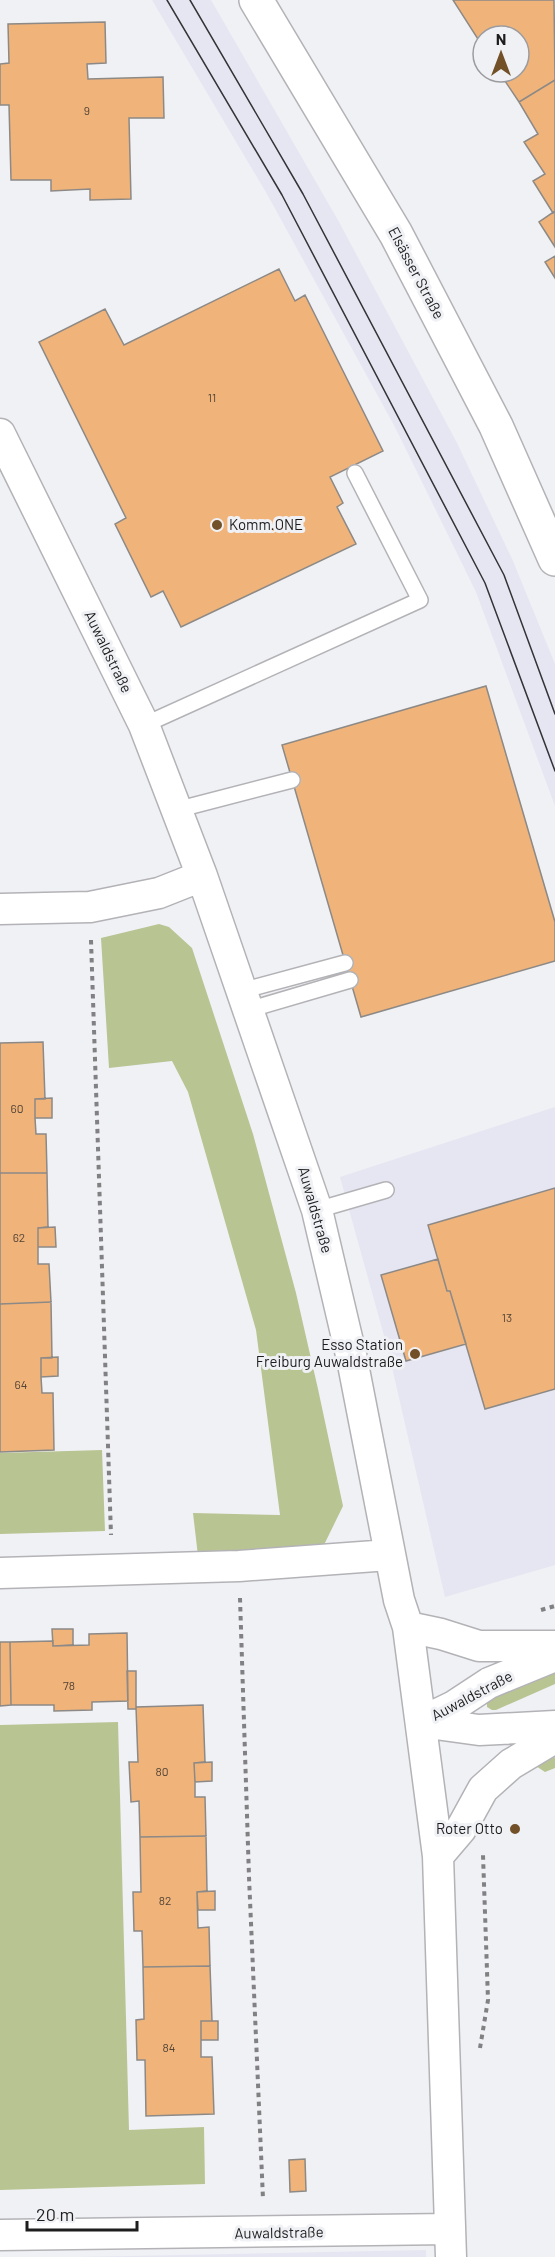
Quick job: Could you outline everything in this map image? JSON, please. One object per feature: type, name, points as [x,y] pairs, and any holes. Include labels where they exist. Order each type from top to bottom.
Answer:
[{"type":"main road","name":"Elsässer Straße","points":[[255,0],[396,234],[496,426],[555,559]]},
{"type":"street","name":"Auwaldstraße","points":[[0,434],[144,725],[202,876],[317,1210],[352,1359],[389,1555],[399,1600],[408,1627],[422,1722],[438,1856],[451,2243],[264,2233],[0,2235]]},
{"type":"street","points":[[0,909],[90,907],[159,893],[202,876]]},
{"type":"street","points":[[0,1574],[238,1566],[389,1555]]},
{"type":"street","name":"Auwaldstraße","points":[[408,1627],[479,1646],[555,1646]]},
{"type":"street","name":"Auwaldstraße","points":[[422,1722],[454,1706],[489,1683],[555,1656]]},
{"type":"street","name":"Auwaldstraße","points":[[422,1722],[479,1730],[555,1728],[549,1742],[511,1764],[483,1789],[461,1830],[438,1856]]},
{"type":"lane","points":[[144,725],[420,600],[354,473]]},
{"type":"lane","points":[[176,810],[292,780]]},
{"type":"lane","points":[[245,1001],[345,963]]},
{"type":"lane","points":[[245,1001],[350,980]]},
{"type":"lane","points":[[317,1210],[386,1190]]},
{"type":"path","points":[[90,907],[112,1569]]},
{"type":"path","points":[[238,1566],[264,2233]]},
{"type":"shaded area","points":[[152,0],[211,0],[339,222],[457,443],[513,561],[555,664],[555,806],[476,592],[395,427],[267,194]]},
{"type":"shaded area","points":[[555,1107],[555,1565],[445,1597],[388,1350],[340,1177]]},
{"type":"shaded area","points":[[426,2250],[426,2257],[78,2257]]},
{"type":"green space","points":[[159,924],[169,927],[192,948],[253,1134],[296,1293],[343,1506],[322,1549],[198,1556],[193,1513],[280,1515],[256,1330],[188,1092],[172,1061],[109,1068],[101,938]]},
{"type":"green space","points":[[102,1450],[105,1531],[0,1534],[0,1453]]},
{"type":"green space","points":[[555,1668],[555,1684],[496,1710],[487,1707],[487,1700]]},
{"type":"green space","points":[[118,1722],[129,2130],[204,2127],[205,2184],[0,2190],[0,1725]]},
{"type":"green space","points":[[555,1757],[555,1768],[545,1772],[536,1766]]},
{"type":"building","points":[[453,0],[554,0],[555,80],[519,102],[507,84],[531,84],[531,24],[471,24],[471,28]]},
{"type":"building","points":[[105,22],[106,63],[87,64],[88,79],[163,77],[164,118],[129,118],[131,199],[90,200],[90,189],[51,191],[51,180],[11,180],[9,105],[0,105],[0,64],[9,63],[8,24]]},
{"type":"building","points":[[555,80],[555,211],[553,213],[533,181],[545,174],[524,142],[538,134],[519,102]]},
{"type":"building","points":[[555,211],[555,247],[539,222]]},
{"type":"building","points":[[555,256],[555,278],[545,262]]},
{"type":"building","points":[[279,269],[295,301],[305,295],[383,451],[330,477],[343,503],[337,507],[356,544],[181,627],[163,591],[151,597],[115,524],[126,518],[39,342],[105,309],[124,345]]},
{"type":"building","points":[[486,686],[555,922],[555,961],[361,1017],[282,745]]},
{"type":"building","points":[[43,1042],[45,1099],[35,1099],[35,1118],[36,1134],[46,1134],[47,1173],[0,1173],[0,1043]]},
{"type":"building","points":[[52,1098],[52,1118],[35,1118],[35,1099]]},
{"type":"building","points":[[0,1173],[47,1173],[48,1227],[38,1228],[38,1264],[49,1264],[51,1302],[0,1304]]},
{"type":"building","points":[[555,1188],[555,1389],[485,1409],[428,1225]]},
{"type":"building","points":[[55,1227],[56,1247],[38,1247],[38,1228]]},
{"type":"building","points":[[438,1259],[466,1344],[406,1361],[381,1275]]},
{"type":"building","points":[[51,1302],[52,1358],[41,1358],[41,1377],[42,1393],[53,1393],[54,1450],[0,1452],[0,1304]]},
{"type":"building","points":[[58,1357],[58,1376],[41,1377],[41,1358]]},
{"type":"building","points":[[52,1629],[73,1629],[73,1645],[53,1646]]},
{"type":"building","points":[[127,1633],[128,1701],[92,1702],[92,1710],[54,1711],[54,1705],[11,1705],[10,1642],[53,1641],[53,1646],[89,1645],[89,1634]]},
{"type":"building","points":[[0,1642],[10,1642],[11,1705],[0,1706]]},
{"type":"building","points":[[127,1671],[136,1671],[136,1709],[128,1709]]},
{"type":"building","points":[[203,1705],[205,1762],[194,1763],[195,1797],[205,1797],[206,1836],[140,1837],[139,1801],[131,1802],[129,1762],[138,1762],[136,1707]]},
{"type":"building","points":[[212,1762],[212,1781],[195,1782],[194,1763]]},
{"type":"building","points":[[206,1836],[207,1891],[197,1892],[198,1928],[209,1927],[210,1966],[143,1967],[142,1931],[134,1931],[133,1892],[141,1892],[140,1837]]},
{"type":"building","points":[[215,1891],[215,1910],[198,1910],[197,1892]]},
{"type":"building","points":[[210,1966],[212,2021],[201,2021],[201,2057],[212,2057],[214,2114],[146,2116],[145,2060],[137,2060],[136,2020],[144,2019],[143,1967]]},
{"type":"building","points":[[201,2021],[218,2021],[218,2040],[201,2040]]},
{"type":"building","points":[[305,2159],[306,2191],[290,2192],[289,2160]]},
{"type":"tram line","points":[[167,0],[282,195],[485,583],[555,771]]},
{"type":"tram line","points":[[190,0],[303,194],[504,575],[555,714]]},
{"type":"place","name":"Komm.ONE","points":[[217,525]]},
{"type":"place","name":"Esso Station Freiburg Auwaldstraße","points":[[415,1354]]},
{"type":"place","name":"Roter Otto","points":[[515,1829]]}]
